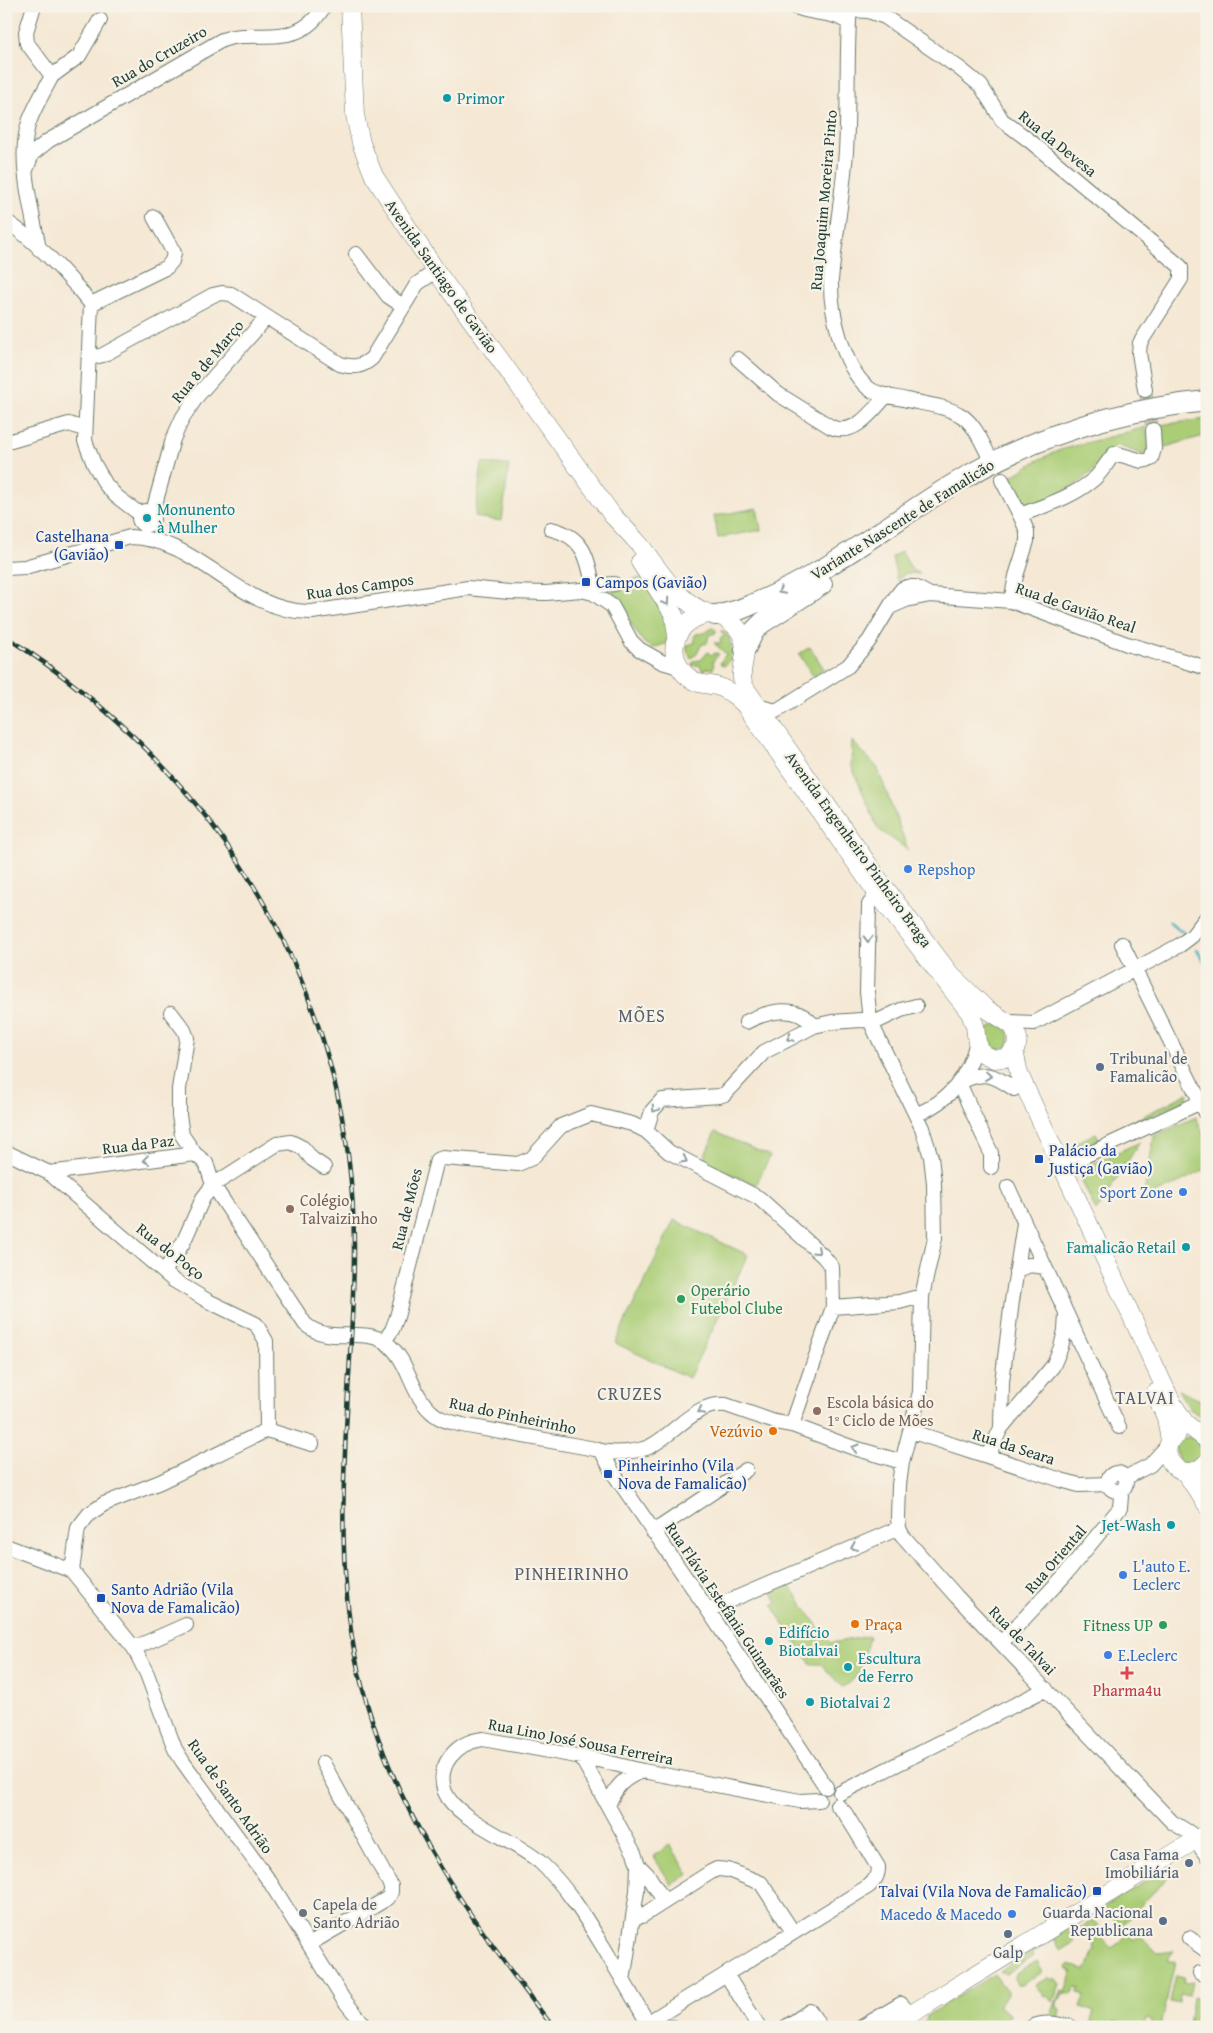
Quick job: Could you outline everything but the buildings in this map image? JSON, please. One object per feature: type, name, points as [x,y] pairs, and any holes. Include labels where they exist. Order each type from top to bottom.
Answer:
[{"type":"highway","name":"Variante Nascente de Famalicão","points":[[713,615],[729,614],[772,596],[805,579],[948,487],[1000,458],[1029,445],[1093,422],[1142,410],[1207,401]]},
{"type":"highway","name":"Variante Nascente de Famalicão","points":[[744,656],[754,631],[770,617],[954,499],[999,474],[1042,453],[1097,434],[1144,423],[1207,414]]},
{"type":"main road","name":"Avenida Santiago de Gavião","points":[[350,6],[355,115],[361,143],[374,176],[436,271],[613,516],[638,543],[682,597],[699,610],[713,615]]},
{"type":"main road","name":"Avenida Santiago de Gavião","points":[[613,516],[630,548],[674,615],[676,639]]},
{"type":"main road","points":[[679,667],[676,659],[676,639],[683,627],[690,620],[700,616],[713,615]]},
{"type":"main road","name":"Avenida Engenheiro Pinheiro Braga","points":[[713,615],[725,618],[739,630],[744,656],[742,682],[873,872],[950,974],[980,1004],[1006,1021]]},
{"type":"main road","points":[[711,685],[730,678],[738,671],[744,656]]},
{"type":"main road","name":"Avenida Engenheiro Pinheiro Braga","points":[[679,667],[692,680],[722,688],[736,696],[746,706],[877,893],[966,1008],[973,1021],[982,1054],[988,1057],[1010,1051]]},
{"type":"main road","points":[[977,1039],[983,1024],[996,1018],[1006,1021],[1016,1032],[1010,1051],[1014,1089],[1162,1408],[1170,1442],[1168,1456],[1174,1467],[1183,1471],[1198,1470],[1207,1462]]},
{"type":"main road","points":[[1010,1051],[1172,1403],[1180,1417],[1202,1434]]},
{"type":"main road","points":[[1170,1442],[1181,1432],[1202,1434]]},
{"type":"main road","points":[[1183,1471],[1207,1505]]},
{"type":"main road","points":[[890,2027],[905,2009],[1195,1840]]},
{"type":"street","points":[[34,6],[26,32],[27,43],[52,76]]},
{"type":"street","name":"Rua do Cruzeiro","points":[[26,170],[32,154],[48,141],[222,40],[240,36],[282,36],[313,22],[324,6]]},
{"type":"street","name":"Rua da Devesa","points":[[793,6],[800,9],[868,11],[885,17],[917,37],[975,80],[984,90],[998,115],[1008,125],[1181,266],[1182,279],[1140,343],[1139,353],[1145,390]]},
{"type":"street","name":"Rua Joaquim Moreira Pinto","points":[[844,11],[849,92],[846,152],[831,280],[832,302],[837,326],[848,359],[857,376],[868,388],[887,396],[946,409],[962,416],[975,430],[988,454]]},
{"type":"street","points":[[39,249],[24,147],[30,121],[52,76],[79,56],[100,20]]},
{"type":"street","points":[[91,304],[167,267],[172,261],[174,253],[154,216]]},
{"type":"street","points":[[6,221],[39,249],[74,283],[91,304],[90,358],[84,429],[85,441],[94,464],[106,485],[116,496],[146,518],[157,540]]},
{"type":"street","points":[[356,254],[388,296],[403,306]]},
{"type":"street","points":[[90,358],[102,354],[213,295],[222,293],[231,294],[340,364],[356,367],[365,364],[372,358],[417,284],[436,271]]},
{"type":"street","name":"Rua 8 de Março","points":[[146,518],[182,417],[198,395],[266,318]]},
{"type":"street","points":[[738,359],[778,394],[831,427],[840,430],[857,426],[887,396]]},
{"type":"street","points":[[6,440],[10,441],[69,424],[84,429]]},
{"type":"street","points":[[1020,514],[1060,500],[1082,488],[1096,478],[1114,454],[1142,460],[1151,458],[1154,449],[1153,430]]},
{"type":"street","points":[[1002,480],[1027,531],[1027,541],[1016,576],[1011,601]]},
{"type":"street","points":[[141,537],[146,518]]},
{"type":"street","points":[[551,529],[564,532],[581,546],[588,561],[589,590],[612,606],[631,641],[646,653],[662,662],[679,667]]},
{"type":"street","name":"Rua dos Campos","points":[[6,568],[25,567],[130,537],[141,537],[157,540],[178,549],[269,605],[295,613],[468,588],[546,593],[589,590],[614,584]]},
{"type":"street","name":"Rua de Gavião Real","points":[[776,711],[848,666],[869,641],[890,607],[910,587],[915,587],[930,595],[1011,601],[1127,644],[1207,668]]},
{"type":"street","points":[[646,653],[662,650],[676,639]]},
{"type":"street","points":[[757,706],[776,711],[773,728]]},
{"type":"street","points":[[708,1610],[899,1528],[899,1485],[902,1462],[920,1386],[922,1296],[934,1248],[935,1214],[931,1157],[916,1115],[870,1021],[867,992],[869,905],[877,893]]},
{"type":"street","points":[[1010,1051],[1034,1023],[1180,945],[1192,936],[1207,917]]},
{"type":"street","points":[[1063,1166],[1204,1109],[1122,944]]},
{"type":"street","points":[[792,1425],[834,1307],[832,1267],[823,1256],[759,1198],[669,1152],[646,1131],[652,1111],[662,1100],[725,1094],[764,1052],[814,1026],[832,1022],[878,1021],[901,1010],[916,1006]]},
{"type":"street","points":[[746,1022],[775,1012],[784,1011],[802,1015],[814,1026]]},
{"type":"street","points":[[171,1013],[184,1030],[187,1038],[180,1089],[179,1114],[182,1135],[195,1154]]},
{"type":"street","points":[[1006,1021],[1034,1023]]},
{"type":"street","points":[[916,1115],[940,1102],[959,1082],[971,1065],[977,1039]]},
{"type":"street","points":[[959,1082],[968,1078],[990,1075],[1003,1080],[1014,1089]]},
{"type":"street","points":[[959,1082],[990,1153],[991,1167]]},
{"type":"street","name":"Rua de Mões","points":[[384,1342],[392,1330],[397,1317],[436,1160],[443,1158],[518,1164],[532,1158],[561,1126],[591,1114],[632,1124],[646,1131]]},
{"type":"street","points":[[164,1272],[183,1243],[202,1198],[213,1185],[278,1144],[292,1142],[303,1148],[312,1159],[324,1166]]},
{"type":"street","name":"Rua do Poço","points":[[6,1152],[49,1173],[173,1280],[208,1301],[256,1324],[263,1333],[266,1342],[267,1430]]},
{"type":"street","name":"Rua da Paz","points":[[49,1173],[195,1154],[206,1163],[213,1185]]},
{"type":"street","points":[[213,1185],[305,1324],[319,1334],[369,1337],[384,1342]]},
{"type":"street","points":[[1008,1187],[1118,1427]]},
{"type":"street","points":[[1001,1428],[1002,1382],[1024,1223]]},
{"type":"street","points":[[1016,1272],[1029,1265],[1045,1267]]},
{"type":"street","points":[[834,1307],[899,1302],[922,1296]]},
{"type":"street","points":[[988,1456],[1001,1428],[1053,1366],[1061,1347],[1065,1330],[1066,1312]]},
{"type":"street","name":"Rua do Pinheirinho","points":[[384,1342],[401,1358],[428,1408],[441,1419],[462,1425],[602,1452],[627,1452],[650,1446],[692,1416],[711,1406],[720,1404],[775,1422],[792,1425],[851,1447],[902,1462]]},
{"type":"street","points":[[1061,1347],[1070,1342],[1079,1344]]},
{"type":"street","points":[[1002,1396],[1011,1401],[1026,1399]]},
{"type":"street","points":[[6,1546],[72,1571],[78,1528],[89,1514],[104,1504],[160,1482],[267,1430],[312,1444]]},
{"type":"street","name":"Rua da Seara","points":[[910,1431],[1079,1484],[1114,1487]]},
{"type":"street","name":"Rua da Seara","points":[[1114,1487],[1109,1478],[1115,1473],[1121,1474],[1125,1478],[1150,1465],[1170,1442]]},
{"type":"street","name":"Rua Flávia Estefânia Guimarães","points":[[602,1452],[612,1471],[708,1610],[826,1787]]},
{"type":"street","points":[[1150,1465],[1183,1471]]},
{"type":"street","points":[[653,1532],[746,1470]]},
{"type":"street","name":"Rua Oriental","points":[[1001,1643],[1057,1584],[1120,1508],[1121,1496],[1114,1487]]},
{"type":"street","name":"Rua de Talvai","points":[[899,1528],[902,1535],[956,1596],[1172,1822],[1184,1828],[1207,1856]]},
{"type":"street","name":"Rua de Santo Adrião","points":[[72,1571],[134,1648],[147,1674],[179,1755],[270,1882],[343,1999],[366,2027]]},
{"type":"street","points":[[134,1648],[186,1625]]},
{"type":"street","points":[[838,1799],[1046,1688]]},
{"type":"street","name":"Rua Lino José Sousa Ferreira","points":[[826,1787],[835,1788],[845,1813],[878,1867],[878,1874],[870,1886],[793,1932],[648,2025],[578,1905],[559,1881],[534,1857],[520,1847],[459,1811],[448,1797],[443,1783],[444,1769],[451,1756],[465,1744],[474,1740],[493,1740],[800,1801],[819,1800],[822,1806],[828,1808],[838,1799]]},
{"type":"street","points":[[581,1757],[634,1853],[638,1865],[633,1918],[623,1981]]},
{"type":"street","points":[[309,1944],[388,1898],[391,1892],[391,1886],[323,1763]]},
{"type":"street","points":[[608,1806],[614,1791],[625,1778],[643,1771]]},
{"type":"street","points":[[819,1800],[821,1791],[826,1787]]},
{"type":"street","points":[[638,1865],[648,1875],[664,1901]]},
{"type":"street","points":[[633,1918],[642,1916],[711,1872],[728,1870],[760,1883],[793,1932]]},
{"type":"street","points":[[1190,1938],[1207,1951]]},
{"type":"street","points":[[726,1974],[759,2027]]},
{"type":"street","points":[[862,2027],[905,2009]]},
{"type":"street","points":[[786,2027],[810,2011],[820,2027]]},
{"type":"street","points":[[1032,2027],[1048,2023],[1070,2027]]},
{"type":"street","points":[[666,2027],[673,2027]]},
{"type":"green space","points":[[1207,419],[1207,435],[1165,447],[1159,425]]},
{"type":"green space","points":[[1146,427],[1149,454],[1141,454],[1116,445],[1099,466],[1072,488],[1023,509],[1009,478],[1040,459],[1060,450]]},
{"type":"green space","points":[[482,463],[509,465],[502,521],[475,517]]},
{"type":"green space","points":[[757,508],[761,530],[718,538],[714,516]]},
{"type":"green space","points":[[901,551],[912,570],[920,574],[906,573],[897,580],[892,557]]},
{"type":"green space","points":[[641,578],[671,620],[668,643],[653,648],[644,643],[615,600],[606,592],[620,590],[619,582]]},
{"type":"green space","points":[[712,628],[716,630],[716,633],[709,635],[707,643],[701,645],[697,654],[691,658],[687,651],[687,645],[695,643],[694,637],[696,634],[705,633]]},
{"type":"green space","points":[[722,630],[729,636],[730,643],[733,645],[730,647],[732,652],[731,660],[724,666],[720,663],[726,654],[714,643],[721,643],[720,638],[725,636],[721,632]]},
{"type":"green space","points":[[810,647],[824,669],[813,676],[799,654]]},
{"type":"green space","points":[[708,652],[711,655],[719,654],[713,661],[713,669],[706,668],[703,672],[700,665],[692,666],[693,661],[701,660]]},
{"type":"green space","points":[[852,741],[877,767],[908,850],[878,829],[851,765]]},
{"type":"green space","points":[[997,1025],[1006,1029],[1010,1038],[1006,1047],[997,1051],[988,1047],[984,1038],[988,1029]]},
{"type":"green space","points":[[1188,1093],[1187,1099],[1097,1142],[1096,1140],[1087,1144],[1088,1147],[1073,1151],[1070,1146],[1096,1133],[1099,1139]]},
{"type":"green space","points":[[1196,1117],[1207,1141],[1207,1169],[1143,1200],[1154,1136]]},
{"type":"green space","points":[[715,1132],[770,1156],[756,1185],[702,1162]]},
{"type":"green space","points":[[1140,1142],[1096,1211],[1077,1171]]},
{"type":"green space","name":"Operário Futebol Clube","points":[[674,1220],[748,1255],[689,1378],[615,1343]]},
{"type":"green space","points":[[1178,1390],[1207,1403],[1207,1421],[1190,1409]]},
{"type":"green space","points":[[1193,1438],[1201,1446],[1202,1457],[1195,1465],[1179,1462],[1175,1447],[1182,1439]]},
{"type":"green space","points":[[788,1583],[831,1643],[869,1636],[862,1666],[854,1678],[842,1687],[821,1664],[811,1664],[780,1619],[773,1605],[777,1603],[771,1590]]},
{"type":"green space","points":[[670,1845],[689,1874],[672,1885],[653,1856]]},
{"type":"green space","points":[[1169,1868],[1168,1871],[1171,1874],[1121,1926],[1104,1908],[1106,1905]]},
{"type":"green space","points":[[1094,1920],[1099,1925],[1094,1929],[1111,1948],[1120,1942],[1127,1932],[1134,1940],[1139,1935],[1158,1953],[1174,1951],[1167,1959],[1175,1961],[1161,2027],[1150,2027],[1151,2021],[1146,2019],[1144,2027],[1114,2021],[1113,2027],[1089,2027],[1094,2012],[1081,2007],[1085,1996],[1077,1992],[1079,1988],[1075,1987],[1071,1994],[1062,1993],[1056,2006],[1061,2009],[1057,2020],[1050,2017],[1061,1990],[1065,1991],[1073,1972],[1067,1969],[1069,1964],[1086,1971],[1095,1949],[1093,1947],[1095,1942],[1080,1928]]},
{"type":"green space","points":[[1067,1929],[1075,1942],[1061,1951],[1054,1939],[1032,1952],[1034,1956],[1006,1974],[999,1971]]},
{"type":"green space","points":[[1037,1961],[1043,1971],[1021,1985],[1017,1985],[1014,1978],[1016,1974]]},
{"type":"green space","points":[[994,1974],[1007,1991],[1007,1995],[998,2006],[1011,2015],[1002,2020],[1003,2022],[999,2024],[1000,2027],[921,2027],[920,2024],[926,2020],[926,2016]]},
{"type":"green space","points":[[1176,1975],[1184,1977],[1183,1982],[1192,1981],[1189,1996],[1180,1995],[1179,2004],[1170,2002]]},
{"type":"green space","points":[[1049,1977],[1051,1980],[1055,1978],[1060,1984],[1053,2002],[1047,1996],[1045,1997],[1035,1985]]},
{"type":"green space","points":[[1193,1997],[1203,2000],[1203,2004],[1207,2005],[1207,2027],[1189,2025]]},
{"type":"waterway","points":[[1169,921],[1184,932]]},
{"type":"waterway","points":[[1197,949],[1207,966]]},
{"type":"tunnel","points":[[1145,390],[1153,430]]},
{"type":"railway","points":[[6,637],[83,692],[152,755],[212,824],[262,900],[302,981],[331,1068],[348,1159],[354,1254],[343,1505],[344,1555],[355,1655],[368,1707],[386,1758],[407,1806],[432,1852],[489,1941],[553,2027]]},
{"type":"place","name":"Primor","points":[[447,98]]},
{"type":"place","name":"Monunento à Mulher","points":[[147,518]]},
{"type":"place","name":"Castelhana (Gavião)","points":[[119,545]]},
{"type":"place","name":"Campos (Gavião)","points":[[586,582]]},
{"type":"place","name":"Repshop","points":[[908,869]]},
{"type":"place","name":"Tribunal de Famalicão","points":[[1100,1067]]},
{"type":"place","name":"Palácio da Justiça (Gavião)","points":[[1039,1159]]},
{"type":"place","name":"Sport Zone","points":[[1183,1192]]},
{"type":"place","name":"Colégio Talvaizinho","points":[[290,1209]]},
{"type":"place","name":"Famalicão Retail","points":[[1186,1247]]},
{"type":"place","name":"Operário Futebol Clube","points":[[681,1299]]},
{"type":"place","name":"Escola básica do 1º Ciclo de Mões","points":[[817,1411]]},
{"type":"place","name":"Vezúvio","points":[[773,1431]]},
{"type":"place","name":"Pinheirinho (Vila Nova de Famalicão)","points":[[608,1474]]},
{"type":"place","name":"Jet-Wash","points":[[1171,1525]]},
{"type":"place","name":"L'auto E. Leclerc","points":[[1123,1575]]},
{"type":"place","name":"Santo Adrião (Vila Nova de Famalicão)","points":[[101,1598]]},
{"type":"place","name":"Praça","points":[[855,1624]]},
{"type":"place","name":"Fitness UP","points":[[1163,1625]]},
{"type":"place","name":"Edifício Biotalvai","points":[[769,1641]]},
{"type":"place","name":"E.Leclerc","points":[[1108,1655]]},
{"type":"place","name":"Escultura de Ferro","points":[[848,1667]]},
{"type":"place","name":"Pharma4u","points":[[1127,1673]]},
{"type":"place","name":"Biotalvai 2","points":[[810,1702]]},
{"type":"place","name":"Casa Fama Imobiliária","points":[[1189,1863]]},
{"type":"place","name":"Talvai (Vila Nova de Famalicão)","points":[[1097,1891]]},
{"type":"place","name":"Capela de Santo Adrião","points":[[303,1913]]},
{"type":"place","name":"Macedo & Macedo","points":[[1012,1914]]},
{"type":"place","name":"Guarda Nacional Republicana","points":[[1163,1921]]},
{"type":"place","name":"Galp","points":[[1008,1934]]},
{"type":"district","name":"MÕES","points":[[642,1015]]},
{"type":"district","name":"CRUZES","points":[[630,1393]]},
{"type":"district","name":"TALVAI","points":[[1145,1397]]},
{"type":"district","name":"PINHEIRINHO","points":[[572,1573]]}]
